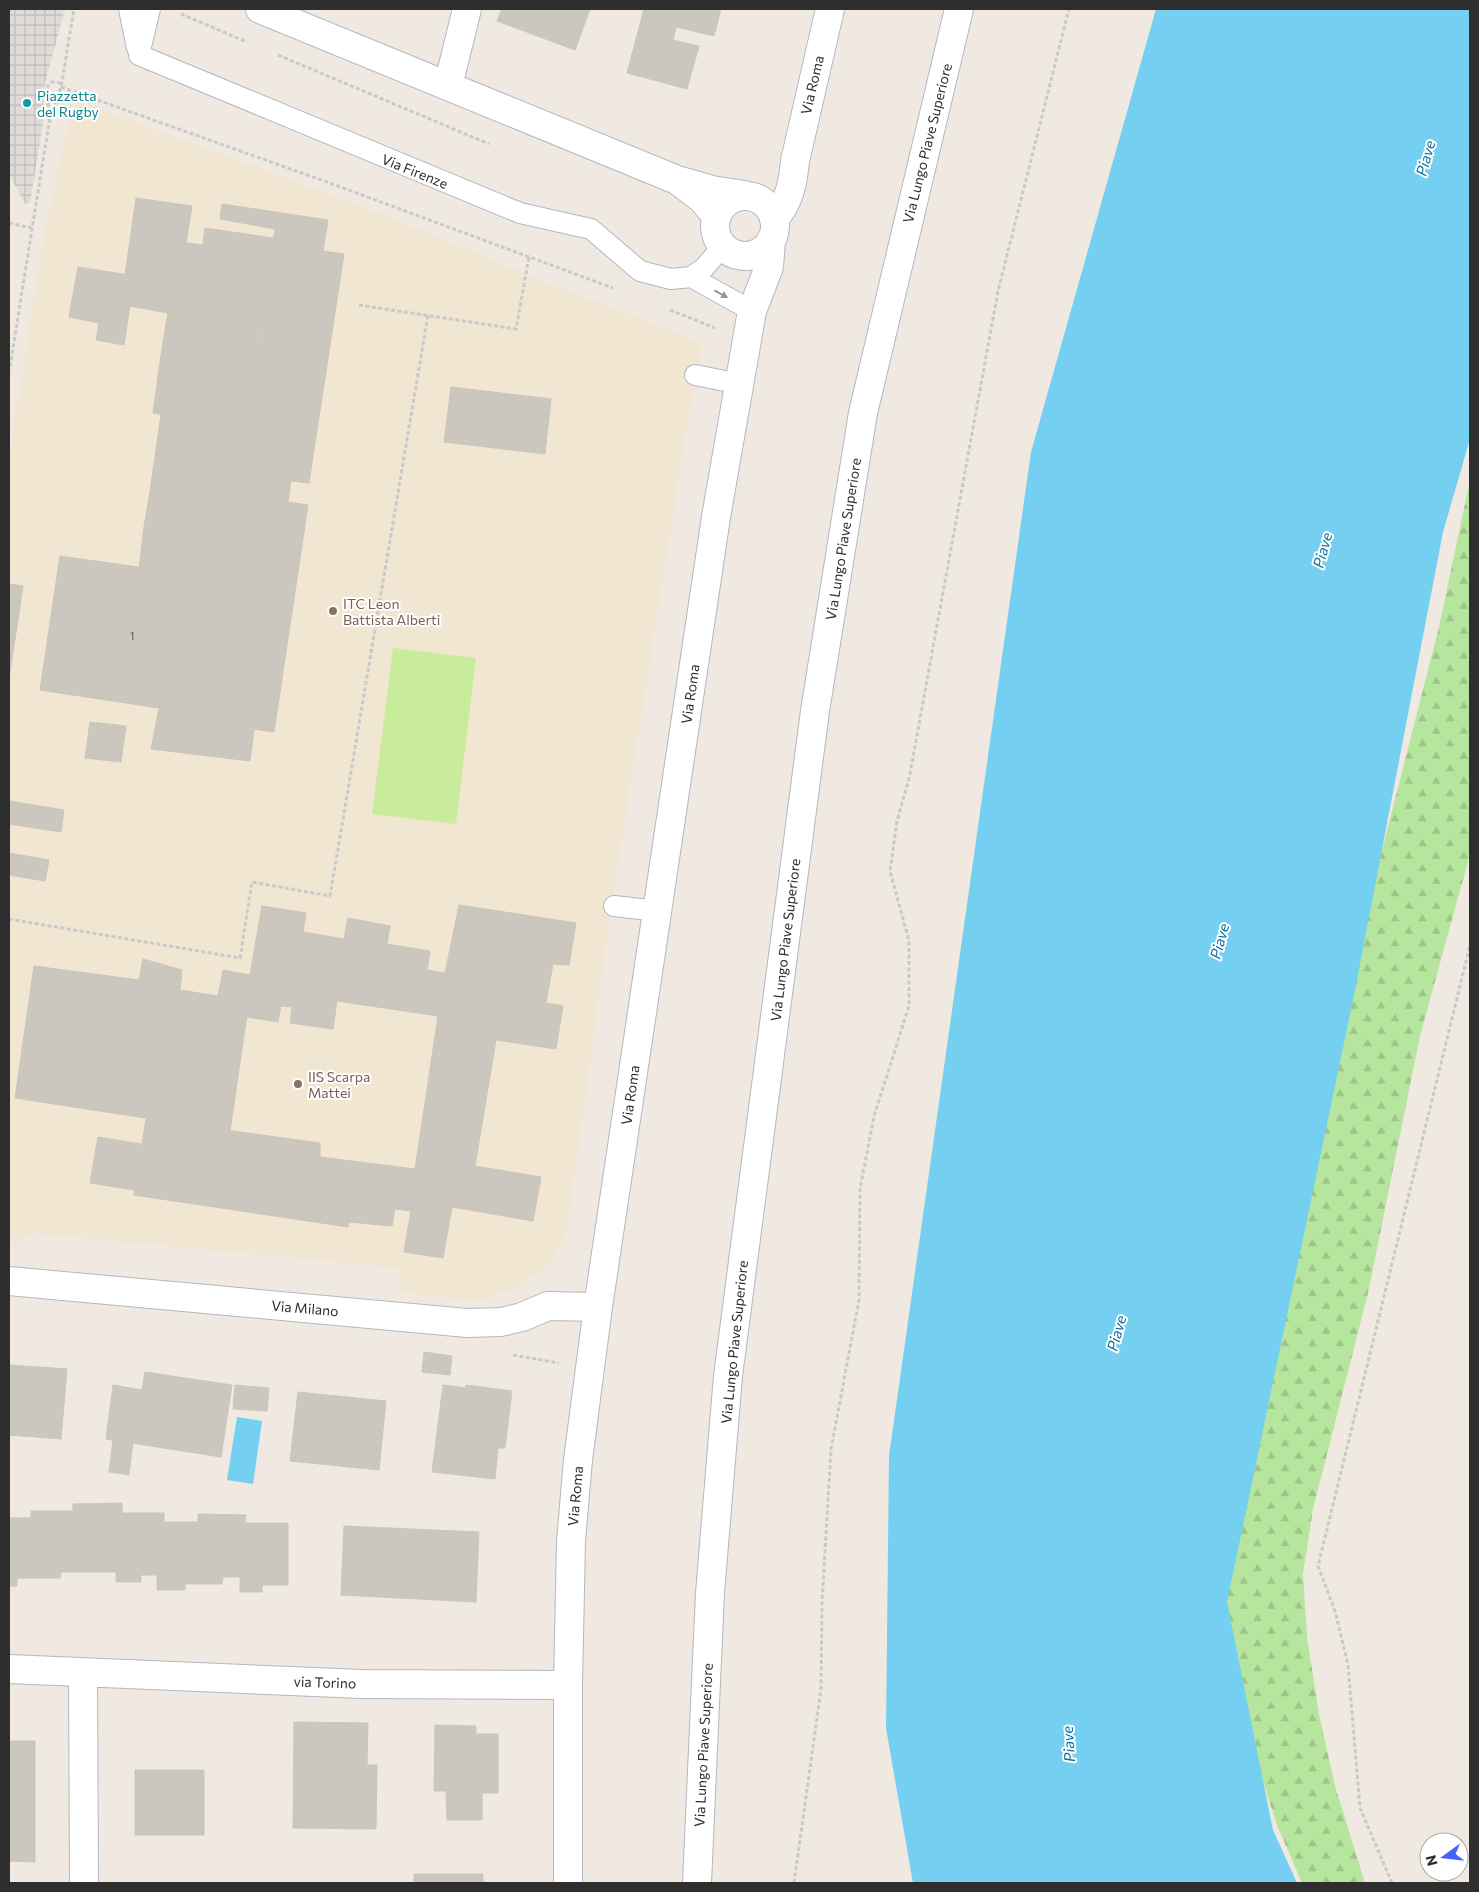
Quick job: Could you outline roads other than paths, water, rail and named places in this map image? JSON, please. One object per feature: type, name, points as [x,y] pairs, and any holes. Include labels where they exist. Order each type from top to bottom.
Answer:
[{"type":"street","points":[[260,9],[677,180],[712,190],[749,196],[770,210],[773,229]]},
{"type":"street","points":[[448,86],[466,9]]},
{"type":"street","name":"Via Roma","points":[[727,249],[746,256],[765,248],[782,211],[793,183],[795,161],[830,9]]},
{"type":"street","name":"Via Lungo Piave Superiore","points":[[697,1883],[710,1593],[728,1376],[814,711],[864,413],[959,9]]},
{"type":"street","points":[[677,180],[702,199],[716,216],[727,201],[749,196],[773,184],[795,161]]},
{"type":"street","name":"Via Roma","points":[[716,216],[714,226],[716,235],[727,249],[744,279],[752,311]]},
{"type":"street","name":"Via Roma","points":[[568,1883],[568,1684],[571,1541],[598,1307],[716,517],[752,311],[769,267],[773,229]]},
{"type":"street","name":"Via Milano","points":[[9,1281],[467,1323],[501,1322],[522,1317],[548,1306],[598,1307]]},
{"type":"street","name":"via Torino","points":[[9,1669],[362,1684],[568,1684]]},
{"type":"street","points":[[83,1673],[84,1883]]},
{"type":"lane","points":[[129,9],[138,55]]},
{"type":"lane","points":[[138,55],[150,9]]},
{"type":"lane","name":"Via Firenze","points":[[138,55],[503,206],[520,212],[592,228],[640,271],[671,279],[691,277]]},
{"type":"lane","points":[[727,249],[691,277],[752,311]]},
{"type":"lane","points":[[704,377],[740,384]]},
{"type":"lane","points":[[614,906],[658,910]]},
{"type":"water","name":"Piave","points":[[1156,9],[1470,9],[1470,439],[1443,532],[1354,995],[1227,1602],[1273,1830],[1297,1883],[913,1883],[886,1728],[889,1456],[1031,452]]},
{"type":"water","points":[[237,1417],[262,1421],[253,1484],[227,1480]]},
{"type":"place","name":"Piazzetta del Rugby","points":[[27,103]]},
{"type":"place","name":"ITC Leon Battista Alberti","points":[[333,611]]},
{"type":"place","name":"IIS Scarpa Mattei","points":[[298,1084]]}]
